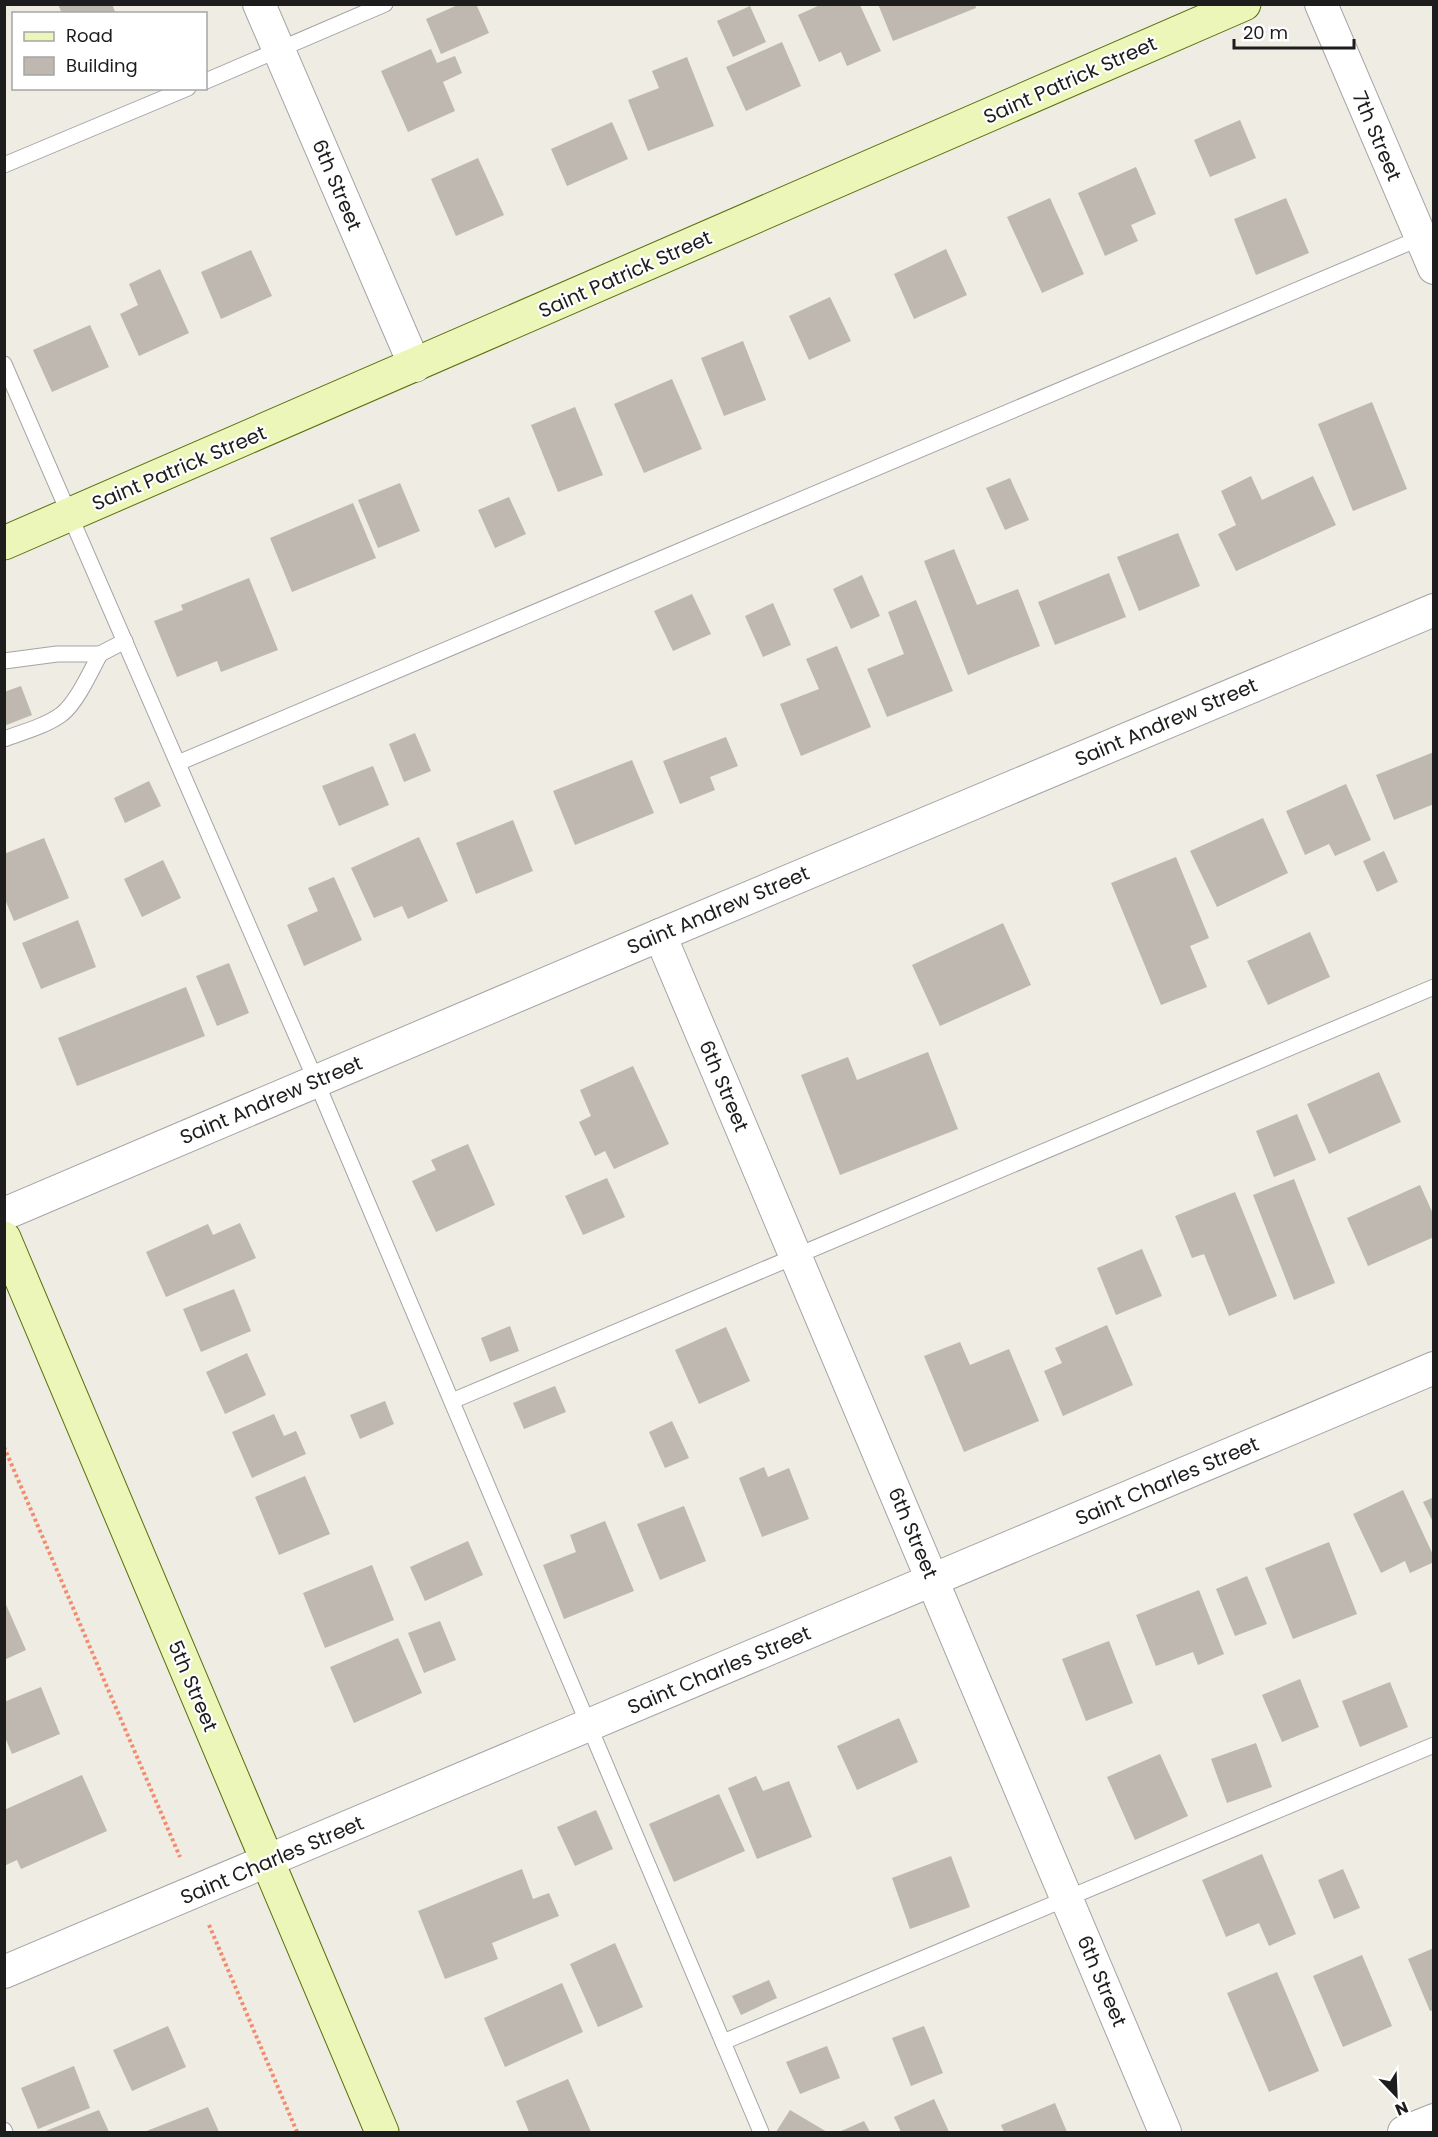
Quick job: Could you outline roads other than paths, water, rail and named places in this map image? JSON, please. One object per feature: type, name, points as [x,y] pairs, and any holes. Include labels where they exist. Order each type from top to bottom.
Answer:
[{"type":"main road","name":"Saint Patrick Street","points":[[4,543],[1244,4]]},
{"type":"main road","name":"5th Street","points":[[4,1238],[382,2133]]},
{"type":"street","name":"6th Street","points":[[259,4],[415,366]]},
{"type":"street","name":"7th Street","points":[[1322,4],[1427,235],[1434,268]]},
{"type":"street","name":"Saint Andrew Street","points":[[4,1214],[1434,610]]},
{"type":"street","name":"6th Street","points":[[660,935],[1165,2133]]},
{"type":"street","name":"Saint Charles Street","points":[[4,1972],[1434,1368]]},
{"type":"street","points":[[1404,2133],[1434,2120]]},
{"type":"lane","points":[[207,81],[385,4]]},
{"type":"lane","points":[[4,165],[183,90]]},
{"type":"lane","points":[[178,763],[1427,235]]},
{"type":"lane","points":[[4,364],[316,1081],[761,2133]]},
{"type":"lane","points":[[4,661],[57,654],[100,654],[125,641]]},
{"type":"lane","points":[[4,739],[48,722],[63,713],[90,675],[100,654]]},
{"type":"lane","points":[[452,1401],[1434,987]]},
{"type":"lane","points":[[723,2042],[1434,1745]]}]
